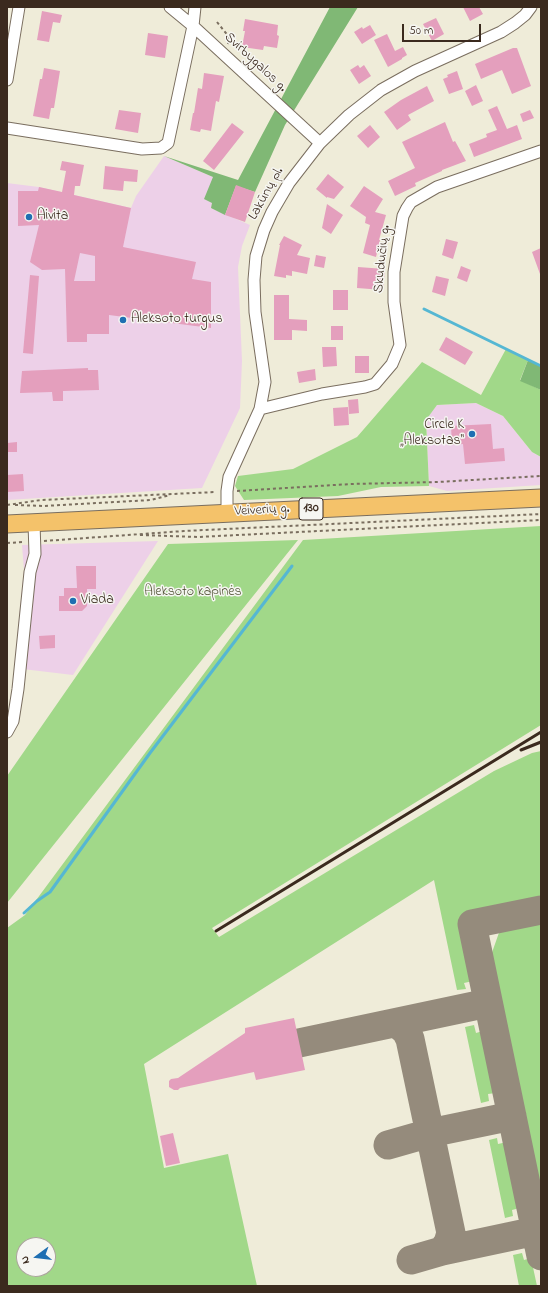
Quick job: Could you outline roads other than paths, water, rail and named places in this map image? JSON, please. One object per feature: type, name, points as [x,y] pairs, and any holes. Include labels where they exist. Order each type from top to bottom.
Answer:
[{"type":"main road","name":"Veiverių g.","points":[[7,524],[541,498]]},
{"type":"street","points":[[7,80],[19,7]]},
{"type":"street","name":"Svirbygalos g.","points":[[170,7],[193,26],[320,143]]},
{"type":"street","points":[[7,128],[142,149],[161,148],[168,143],[193,26],[195,7]]},
{"type":"street","name":"Lakūnų pl.","points":[[227,513],[227,491],[229,477],[260,409],[265,382],[255,312],[254,280],[256,256],[264,230],[272,212],[297,171],[320,143],[348,115],[381,90],[415,71],[501,32],[520,19],[532,7]]},
{"type":"street","name":"Skudučių g.","points":[[260,409],[322,394],[375,384],[392,364],[400,345],[394,302],[394,272],[403,216],[411,202],[437,187],[541,151]]},
{"type":"street","points":[[7,732],[13,721],[18,689],[30,572],[35,554],[34,523]]},
{"type":"waterway","points":[[424,309],[541,366]]},
{"type":"waterway","points":[[24,913],[50,892],[150,753],[292,566]]},
{"type":"railway","points":[[216,931],[541,732]]},
{"type":"railway","points":[[521,750],[541,742]]},
{"type":"place","name":"Aivita","points":[[29,217]]},
{"type":"place","name":"Aleksoto turgus","points":[[123,320]]},
{"type":"place","name":"Circle K „Aleksotas“","points":[[472,434]]},
{"type":"place","name":"Viada","points":[[73,601]]},
{"type":"park label","name":"Aleksoto kapinės","points":[[193,593]]}]
